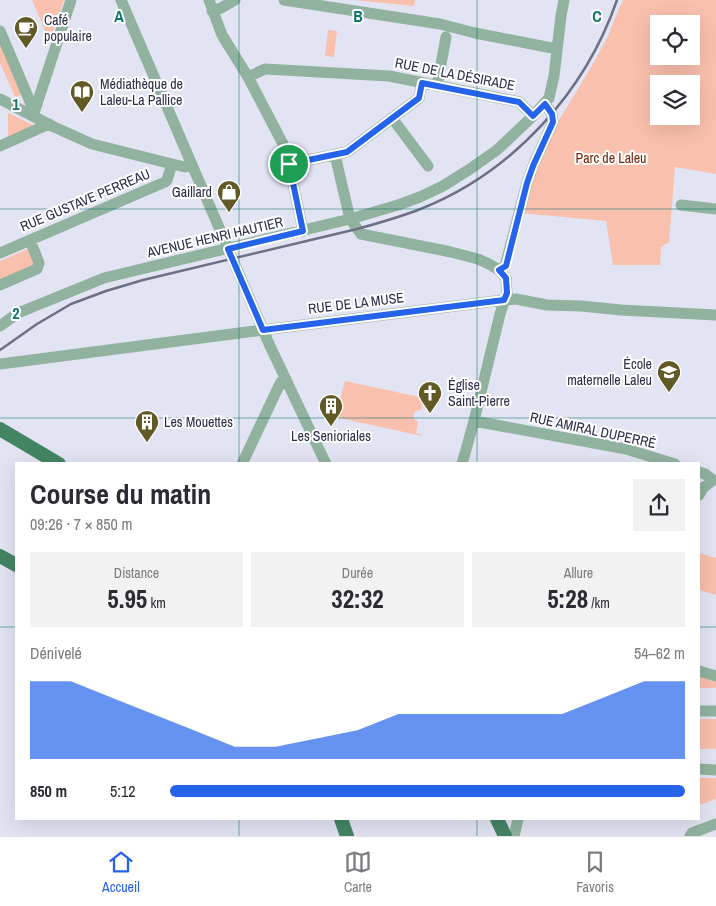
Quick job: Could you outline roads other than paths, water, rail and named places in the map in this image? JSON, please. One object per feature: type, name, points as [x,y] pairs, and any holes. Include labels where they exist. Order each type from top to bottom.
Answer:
[{"type":"main road","points":[[0,429],[56,462]]},
{"type":"main road","points":[[0,556],[15,564]]},
{"type":"main road","points":[[341,820],[348,836]]},
{"type":"main road","points":[[498,820],[506,836]]},
{"type":"street","points":[[33,113],[71,0]]},
{"type":"street","points":[[121,0],[263,330],[325,462]]},
{"type":"street","points":[[211,6],[221,8],[235,0]]},
{"type":"street","points":[[284,0],[302,1],[440,24],[557,49]]},
{"type":"street","name":"AVENUE HENRI HAUTIER","points":[[0,326],[18,314],[104,278],[350,219],[398,205],[443,186],[497,150],[545,104],[552,86],[564,0]]},
{"type":"street","points":[[211,6],[222,35],[248,78],[283,144],[303,231]]},
{"type":"street","points":[[0,31],[33,113]]},
{"type":"street","points":[[437,86],[446,36]]},
{"type":"street","name":"RUE DE LA DÉSIRADE","points":[[248,78],[265,69],[389,76],[519,102],[533,116]]},
{"type":"street","points":[[289,164],[347,152],[419,98],[422,83]]},
{"type":"street","points":[[0,99],[33,113],[49,124],[92,144],[185,167],[192,165]]},
{"type":"street","points":[[499,270],[506,266],[530,175],[553,122],[552,114],[545,104]]},
{"type":"street","points":[[392,118],[428,166]]},
{"type":"street","points":[[0,146],[49,124]]},
{"type":"street","points":[[335,155],[350,219],[361,234],[478,259],[499,270],[506,278],[507,293],[463,462]]},
{"type":"street","name":"RUE GUSTAVE PERREAU","points":[[0,253],[165,182],[172,164]]},
{"type":"street","points":[[681,205],[716,209]]},
{"type":"street","points":[[0,285],[37,269],[39,263],[30,240]]},
{"type":"street","name":"RUE DE LA MUSE","points":[[0,364],[516,299],[547,305],[716,315]]},
{"type":"street","points":[[243,462],[281,382],[286,379]]},
{"type":"street","name":"RUE AMIRAL DUPERRÉ","points":[[474,421],[626,449],[668,462]]},
{"type":"street","points":[[700,472],[715,480],[703,488],[700,493]]},
{"type":"street","points":[[700,671],[716,676]]},
{"type":"street","points":[[700,711],[716,711]]},
{"type":"street","points":[[700,769],[716,770]]},
{"type":"street","points":[[514,836],[518,820]]},
{"type":"street","points":[[690,836],[692,833],[716,824]]},
{"type":"railway","points":[[0,350],[37,324],[71,304],[106,291],[143,280],[357,229],[415,211],[456,192],[487,173],[516,150],[542,125],[566,96],[586,66],[603,34],[617,0]]},
{"type":"place","name":"Café populaire","points":[[26,49]]},
{"type":"place","name":"Médiathèque de Laleu-La Pallice","points":[[82,113]]},
{"type":"place","name":"Gaillard","points":[[229,213]]},
{"type":"place","name":"École maternelle Laleu","points":[[669,393]]},
{"type":"place","name":"Église Saint-Pierre","points":[[430,414]]},
{"type":"place","name":"Les Senioriales","points":[[331,427]]},
{"type":"place","name":"Les Mouettes","points":[[147,443]]},
{"type":"park label","name":"Parc de Laleu","points":[[611,158]]}]
